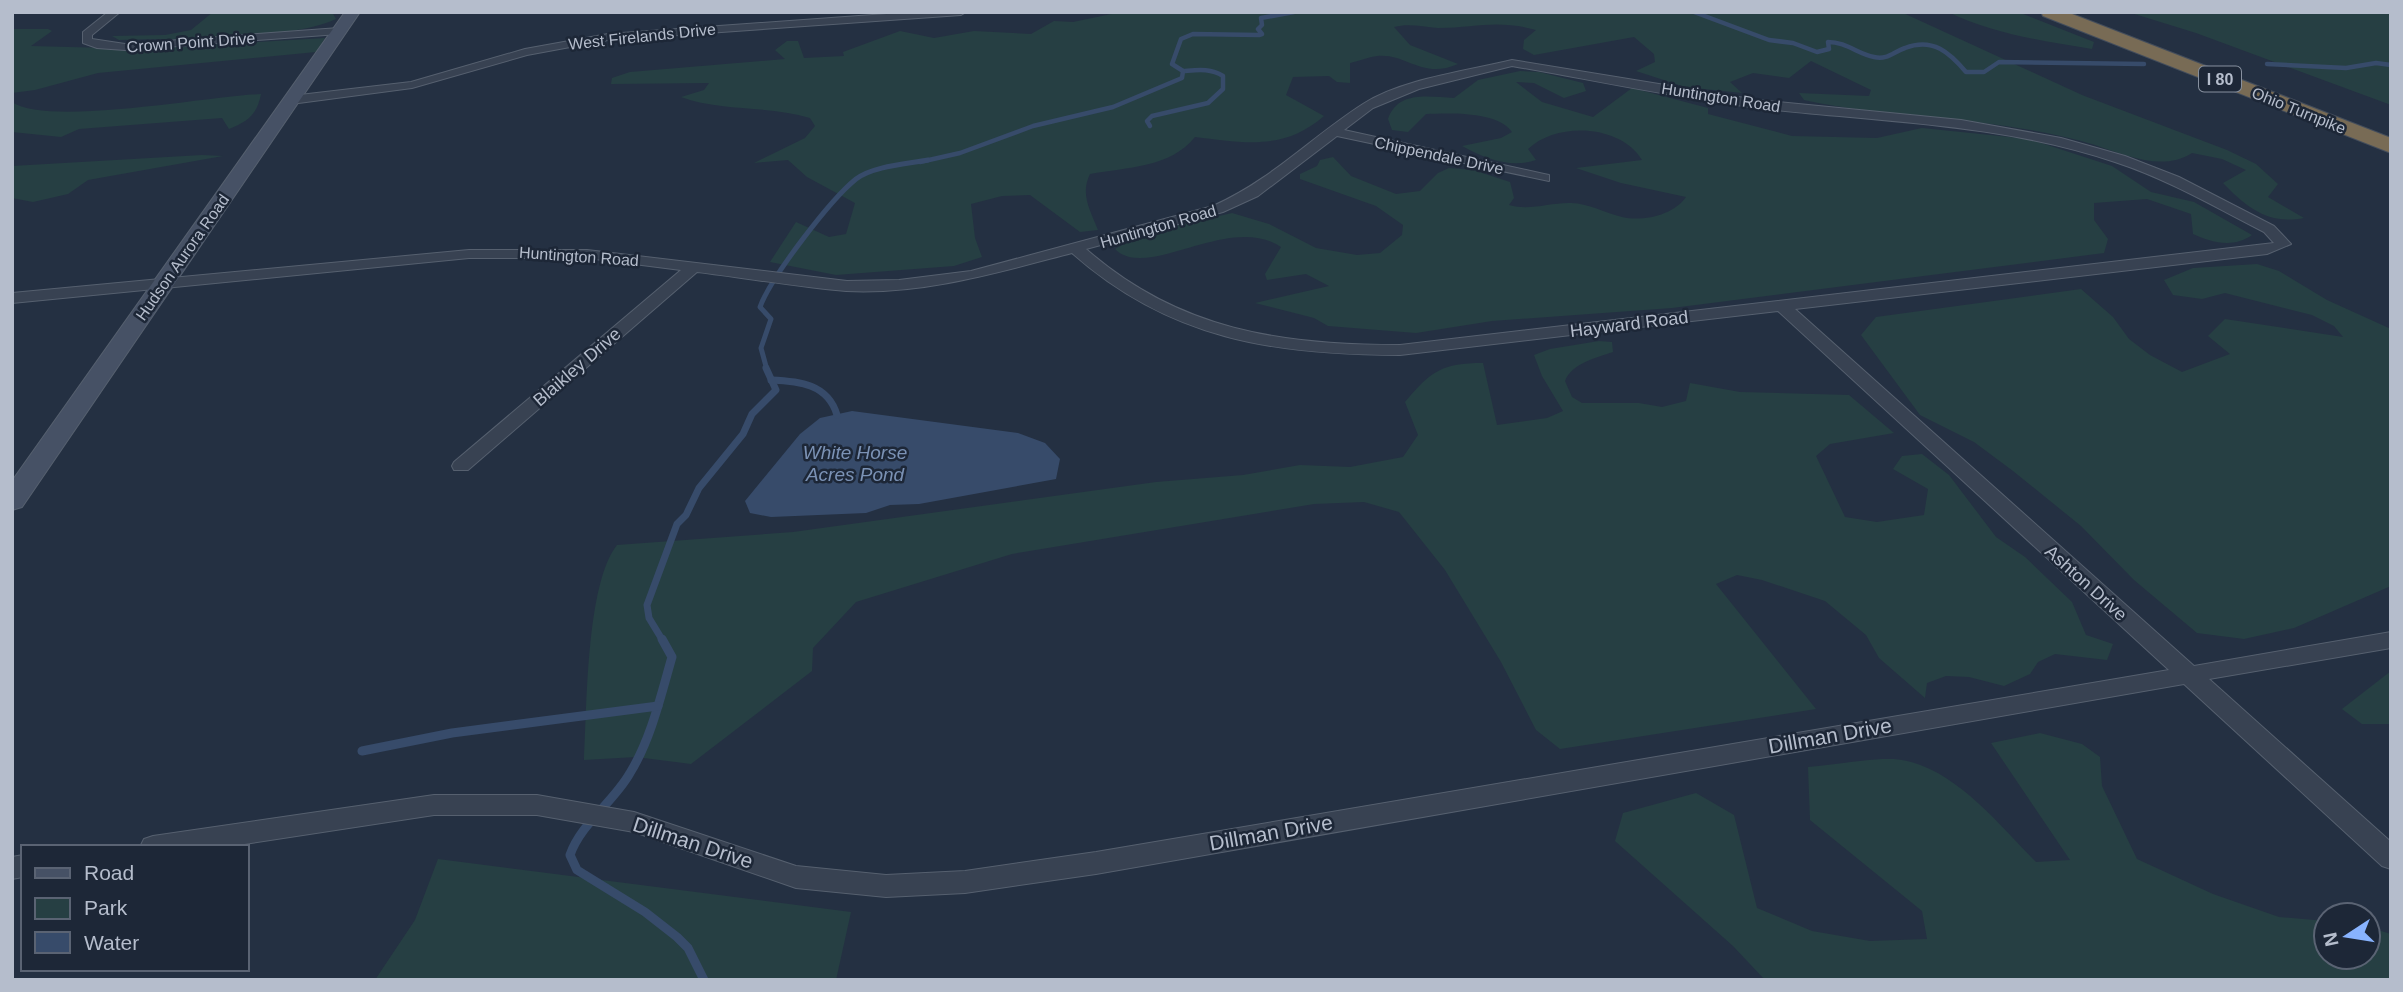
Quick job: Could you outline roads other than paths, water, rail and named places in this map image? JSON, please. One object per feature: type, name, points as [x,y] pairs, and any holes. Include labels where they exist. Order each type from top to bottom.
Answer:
[{"type":"highway","name":"Ohio Turnpike","points":[[2050,12],[2391,146]]},
{"type":"highway","name":"Ohio Turnpike","points":[[2098,12],[2391,124]]},
{"type":"street","name":"Crown Point Drive","points":[[115,12],[87,34],[87,40],[97,45],[125,47],[339,32]]},
{"type":"street","name":"Hudson Aurora Road","points":[[12,501],[353,12]]},
{"type":"street","name":"West Firelands Drive","points":[[291,100],[412,85],[525,52],[600,38],[828,17],[959,12]]},
{"type":"street","name":"Huntington Road","points":[[12,298],[165,281],[469,254],[533,251],[587,254],[847,286],[899,285],[972,275],[1187,220],[1239,200],[1274,179],[1369,105],[1390,95],[1477,69],[1512,62],[1757,104],[1991,128],[2061,142],[2147,169],[2269,229],[2284,244],[2267,250],[2204,257]]},
{"type":"street","name":"Chippendale Drive","points":[[1334,132],[1544,178]]},
{"type":"street","name":"Hayward Road","points":[[1077,249],[1093,266],[1133,293],[1191,321],[1240,336],[1316,349],[1400,351],[2204,257]]},
{"type":"street","name":"Blaikley Drive","points":[[461,466],[693,268]]},
{"type":"street","name":"Ashton Drive","points":[[1782,306],[2391,858]]},
{"type":"street","name":"Dillman Drive","points":[[166,845],[434,805],[537,805],[616,818],[796,877],[886,886],[965,882],[1109,861],[2391,640]]},
{"type":"water","name":"White Horse Acres Pond","points":[[852,411],[1018,433],[1045,443],[1060,459],[1056,479],[919,504],[890,505],[866,513],[771,517],[750,513],[745,501],[800,434],[820,418]]},
{"type":"waterway","points":[[1183,71],[1172,64],[1181,39],[1193,34],[1259,35],[1262,34],[1258,29],[1262,25],[1261,18],[1294,12]]},
{"type":"waterway","points":[[1694,12],[1769,40],[1793,43],[1817,52],[1829,49],[1828,42],[1879,58],[1924,44],[1947,53],[1966,72],[1984,72],[1999,62],[2144,64]]},
{"type":"waterway","points":[[2267,64],[2346,68],[2376,63],[2391,65]]},
{"type":"waterway","points":[[1150,126],[1147,121],[1152,116],[1208,103],[1223,89],[1223,76],[1218,73],[1204,70],[1183,71]]},
{"type":"waterway","points":[[920,162],[960,153],[1033,126],[1113,107],[1182,78],[1183,71]]},
{"type":"waterway","points":[[767,370],[761,348],[771,319],[760,307],[776,277],[802,240],[856,179],[881,168],[928,160]]},
{"type":"waterway","points":[[766,368],[771,380]]},
{"type":"waterway","points":[[663,641],[649,618],[647,605],[677,524],[686,515],[699,488],[743,434],[752,414],[776,390],[771,380]]},
{"type":"waterway","points":[[771,380],[811,386],[827,397],[837,415]]},
{"type":"waterway","points":[[662,639],[672,657],[644,746],[623,784],[589,823],[570,855],[577,870],[645,912],[677,937],[688,948],[704,980]]},
{"type":"waterway","points":[[362,751],[452,733],[658,706]]}]
